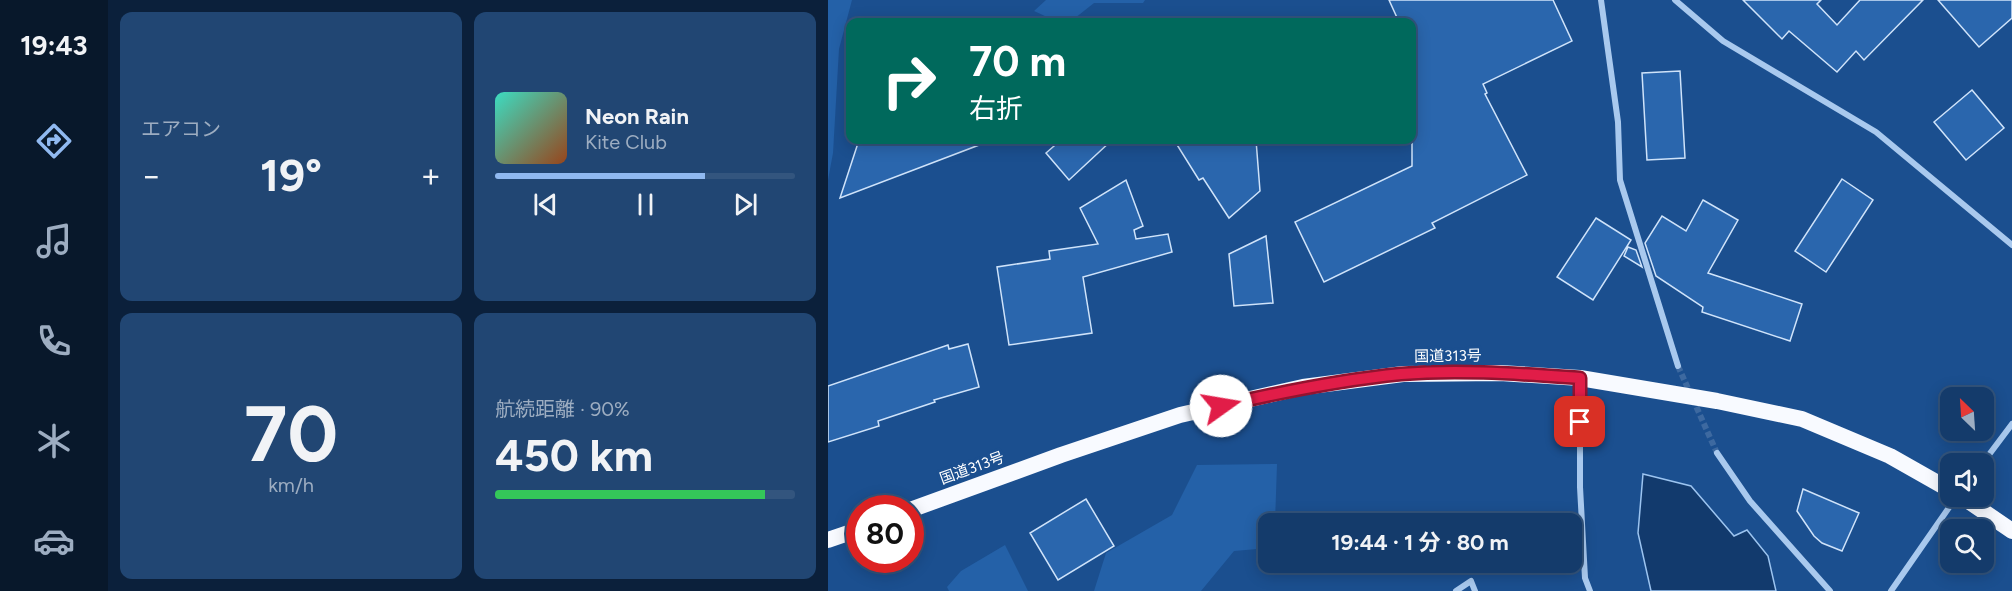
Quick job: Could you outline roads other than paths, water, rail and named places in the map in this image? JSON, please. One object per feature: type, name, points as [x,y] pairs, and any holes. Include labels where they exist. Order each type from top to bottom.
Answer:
[{"type":"highway","name":"国道313号","points":[[924,505],[1180,415],[1303,387],[1403,374],[1500,373],[1580,378],[1717,401],[1802,419],[1890,456],[1940,484]]},
{"type":"highway","points":[[1976,507],[2012,531]]},
{"type":"highway","points":[[828,540],[846,534]]},
{"type":"street","points":[[1601,0],[1618,122],[1620,180],[1678,366]]},
{"type":"street","points":[[1675,0],[1723,41],[1876,132],[2012,245]]},
{"type":"street","points":[[1580,378],[1580,487],[1585,578],[1590,591]]},
{"type":"street","points":[[1990,453],[2012,424]]},
{"type":"street","points":[[1717,453],[1750,501],[1830,591]]},
{"type":"street","points":[[1891,591],[1951,507]]},
{"type":"street","points":[[1456,591],[1471,581],[1475,591]]},
{"type":"tunnel","points":[[1678,366],[1717,453]]}]
